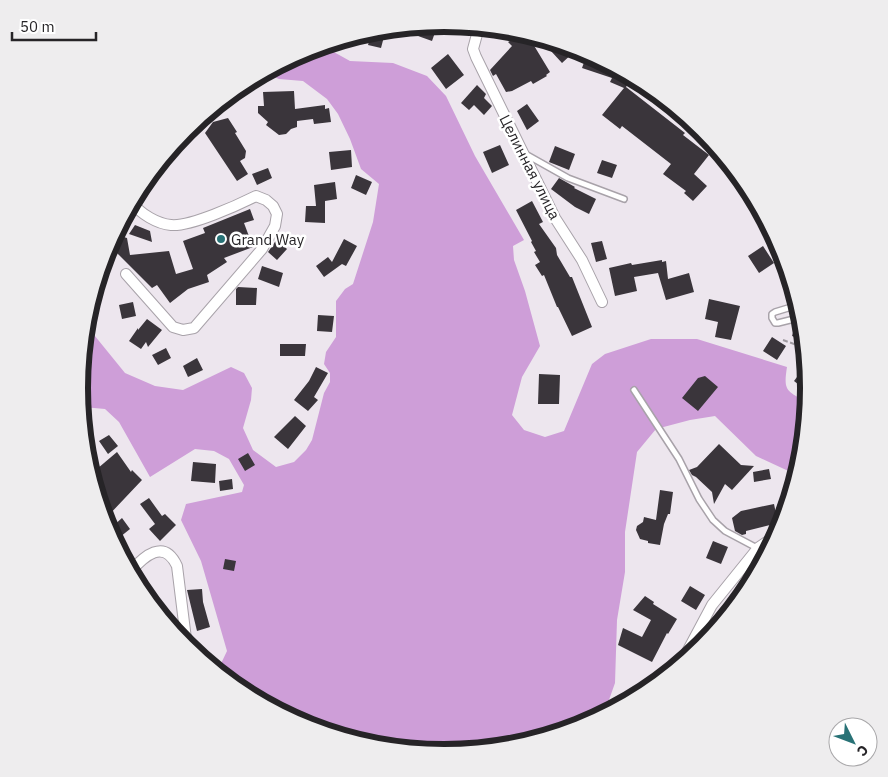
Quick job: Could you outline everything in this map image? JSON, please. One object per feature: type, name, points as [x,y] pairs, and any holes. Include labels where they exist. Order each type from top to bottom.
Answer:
[{"type":"street","name":"Целинная улица","points":[[477,34],[473,48],[476,57],[556,218],[582,260],[602,302]]},
{"type":"street","points":[[126,274],[173,327],[183,330],[194,328],[262,249],[275,226],[277,214],[273,206],[266,200],[256,196],[236,206],[172,226],[145,215],[138,208]]},
{"type":"street","points":[[691,645],[712,605],[758,548],[764,544]]},
{"type":"street","points":[[136,567],[153,552],[160,551],[172,557],[177,566],[185,633]]},
{"type":"lane","points":[[524,154],[568,178],[624,199]]},
{"type":"lane","points":[[790,307],[775,312],[772,314],[772,318],[778,323],[793,319]]},
{"type":"lane","points":[[634,390],[679,459],[699,499],[713,520],[725,531],[758,548]]},
{"type":"path","points":[[783,340],[797,345]]},
{"type":"shaded area","points":[[331,51],[350,61],[393,63],[427,76],[446,96],[475,156],[524,240],[513,246],[514,260],[525,291],[540,346],[522,377],[512,415],[524,430],[545,437],[564,431],[592,364],[605,354],[651,339],[697,339],[787,367],[786,386],[788,390],[800,398],[797,435],[790,472],[756,456],[715,416],[656,429],[637,452],[625,532],[625,572],[617,620],[615,683],[607,705],[601,708],[558,726],[513,738],[467,744],[421,744],[375,738],[330,726],[266,697],[246,685],[220,665],[227,651],[201,561],[181,520],[186,504],[242,492],[244,485],[229,459],[214,451],[195,449],[150,477],[119,422],[105,409],[89,408],[91,342],[93,333],[125,373],[155,386],[183,390],[231,367],[244,373],[252,388],[251,400],[243,428],[253,450],[276,467],[294,462],[306,450],[312,440],[324,393],[330,382],[330,373],[324,364],[326,352],[336,337],[336,301],[345,289],[353,284],[373,222],[379,184],[361,169],[338,114],[327,99],[303,81],[279,79],[273,76]]},
{"type":"building","points":[[435,32],[432,41],[418,36],[419,33]]},
{"type":"building","points":[[384,38],[381,48],[368,45],[369,40]]},
{"type":"building","points":[[513,39],[533,44],[550,72],[547,76],[533,84],[531,81],[512,91],[506,92],[496,74],[493,76],[490,70],[512,46],[508,42]]},
{"type":"building","points":[[552,50],[570,56],[562,63],[551,51]]},
{"type":"building","points":[[448,54],[464,75],[446,89],[431,68]]},
{"type":"building","points":[[584,62],[628,84],[626,87],[685,133],[683,135],[709,155],[694,174],[707,186],[693,201],[684,193],[686,191],[663,174],[671,164],[622,126],[620,129],[602,115],[624,88],[610,82],[612,78],[582,68]]},
{"type":"building","points":[[477,85],[486,94],[484,98],[492,106],[484,115],[474,105],[469,110],[461,103]]},
{"type":"building","points":[[294,91],[295,109],[325,105],[325,109],[329,108],[331,122],[314,124],[313,119],[297,121],[297,127],[291,129],[286,134],[279,135],[266,125],[268,122],[258,113],[258,106],[264,106],[263,92]]},
{"type":"building","points":[[527,104],[539,121],[527,130],[517,111]]},
{"type":"building","points":[[228,118],[246,151],[245,158],[240,161],[248,174],[237,181],[205,133],[213,122]]},
{"type":"building","points":[[500,145],[509,165],[492,173],[483,152]]},
{"type":"building","points":[[555,146],[575,154],[569,170],[549,162]]},
{"type":"building","points":[[351,150],[352,167],[331,170],[329,152]]},
{"type":"building","points":[[602,160],[617,165],[612,178],[597,173]]},
{"type":"building","points":[[268,168],[272,178],[257,185],[252,174]]},
{"type":"building","points":[[356,175],[372,182],[366,195],[351,188]]},
{"type":"building","points":[[559,178],[596,199],[589,214],[575,207],[551,189]]},
{"type":"building","points":[[335,182],[337,199],[325,201],[325,223],[305,222],[306,206],[316,206],[314,185]]},
{"type":"building","points":[[532,201],[543,222],[539,224],[556,248],[557,255],[570,277],[572,277],[592,327],[572,336],[557,307],[544,275],[542,276],[535,265],[540,262],[534,252],[536,251],[532,241],[516,210]]},
{"type":"building","points":[[250,209],[254,220],[244,223],[253,247],[224,258],[227,262],[207,275],[209,282],[188,289],[170,303],[157,285],[152,288],[115,251],[122,237],[127,238],[130,255],[169,251],[176,274],[193,269],[183,241],[205,233],[203,228]]},
{"type":"building","points":[[135,225],[150,231],[152,242],[129,234]]},
{"type":"building","points":[[277,239],[287,249],[277,260],[268,252]]},
{"type":"building","points":[[344,239],[357,246],[346,266],[342,264],[324,277],[316,266],[328,257],[332,262]]},
{"type":"building","points":[[602,241],[607,259],[596,262],[591,243]]},
{"type":"building","points":[[763,246],[774,263],[759,273],[748,256]]},
{"type":"building","points":[[662,260],[662,262],[666,261],[668,279],[689,273],[694,292],[666,300],[658,273],[634,277],[637,291],[615,296],[609,268],[631,263],[632,265]]},
{"type":"building","points":[[262,266],[283,273],[279,287],[258,279]]},
{"type":"building","points":[[238,287],[257,288],[256,305],[236,305],[236,289]]},
{"type":"building","points":[[709,299],[740,306],[731,340],[715,337],[718,322],[705,319]]},
{"type":"building","points":[[133,302],[136,316],[122,319],[119,305]]},
{"type":"building","points":[[318,315],[334,316],[332,332],[317,331]]},
{"type":"building","points":[[147,319],[162,330],[148,347],[146,342],[141,349],[129,341]]},
{"type":"building","points":[[795,328],[796,337],[792,336]]},
{"type":"building","points":[[772,337],[786,346],[777,360],[763,351]]},
{"type":"building","points":[[280,344],[306,344],[305,356],[280,356]]},
{"type":"building","points":[[166,348],[171,358],[158,365],[152,355]]},
{"type":"building","points":[[197,358],[203,370],[188,377],[183,366]]},
{"type":"building","points":[[316,367],[328,373],[314,397],[318,400],[308,411],[294,400],[309,381]]},
{"type":"building","points":[[539,374],[560,375],[559,404],[538,404]]},
{"type":"building","points":[[799,374],[800,386],[794,381]]},
{"type":"building","points":[[705,376],[718,387],[698,411],[682,398],[698,378]]},
{"type":"building","points":[[295,416],[306,426],[288,449],[274,437]]},
{"type":"building","points":[[109,435],[118,446],[108,454],[99,441]]},
{"type":"building","points":[[719,444],[741,465],[754,466],[732,490],[725,484],[714,504],[712,492],[692,475],[689,470],[697,467]]},
{"type":"building","points":[[117,452],[131,472],[132,470],[142,480],[111,513],[100,481],[97,469]]},
{"type":"building","points":[[248,453],[255,465],[245,471],[238,459]]},
{"type":"building","points":[[193,462],[216,464],[215,483],[191,481]]},
{"type":"building","points":[[769,469],[771,479],[754,482],[753,472]]},
{"type":"building","points":[[232,479],[233,489],[220,491],[219,481]]},
{"type":"building","points":[[660,490],[673,492],[670,514],[668,514],[664,524],[660,545],[648,543],[648,541],[640,539],[636,530],[637,526],[643,522],[644,517],[656,520]]},
{"type":"building","points":[[149,498],[162,516],[165,514],[176,525],[160,541],[149,529],[155,524],[140,504]]},
{"type":"building","points":[[774,504],[776,516],[773,524],[746,531],[746,534],[742,535],[735,531],[732,518],[741,511]]},
{"type":"building","points":[[122,518],[130,529],[121,537],[115,524]]},
{"type":"building","points":[[713,541],[728,547],[721,564],[706,558]]},
{"type":"building","points":[[225,559],[236,561],[234,571],[223,569]]},
{"type":"building","points":[[690,586],[705,595],[696,610],[681,601]]},
{"type":"building","points":[[202,589],[203,602],[210,627],[197,631],[187,590]]},
{"type":"building","points":[[645,596],[654,602],[653,604],[677,619],[667,633],[652,662],[618,645],[623,628],[642,637],[651,620],[633,610]]},
{"type":"place","name":"Grand Way","points":[[221,239]]}]
